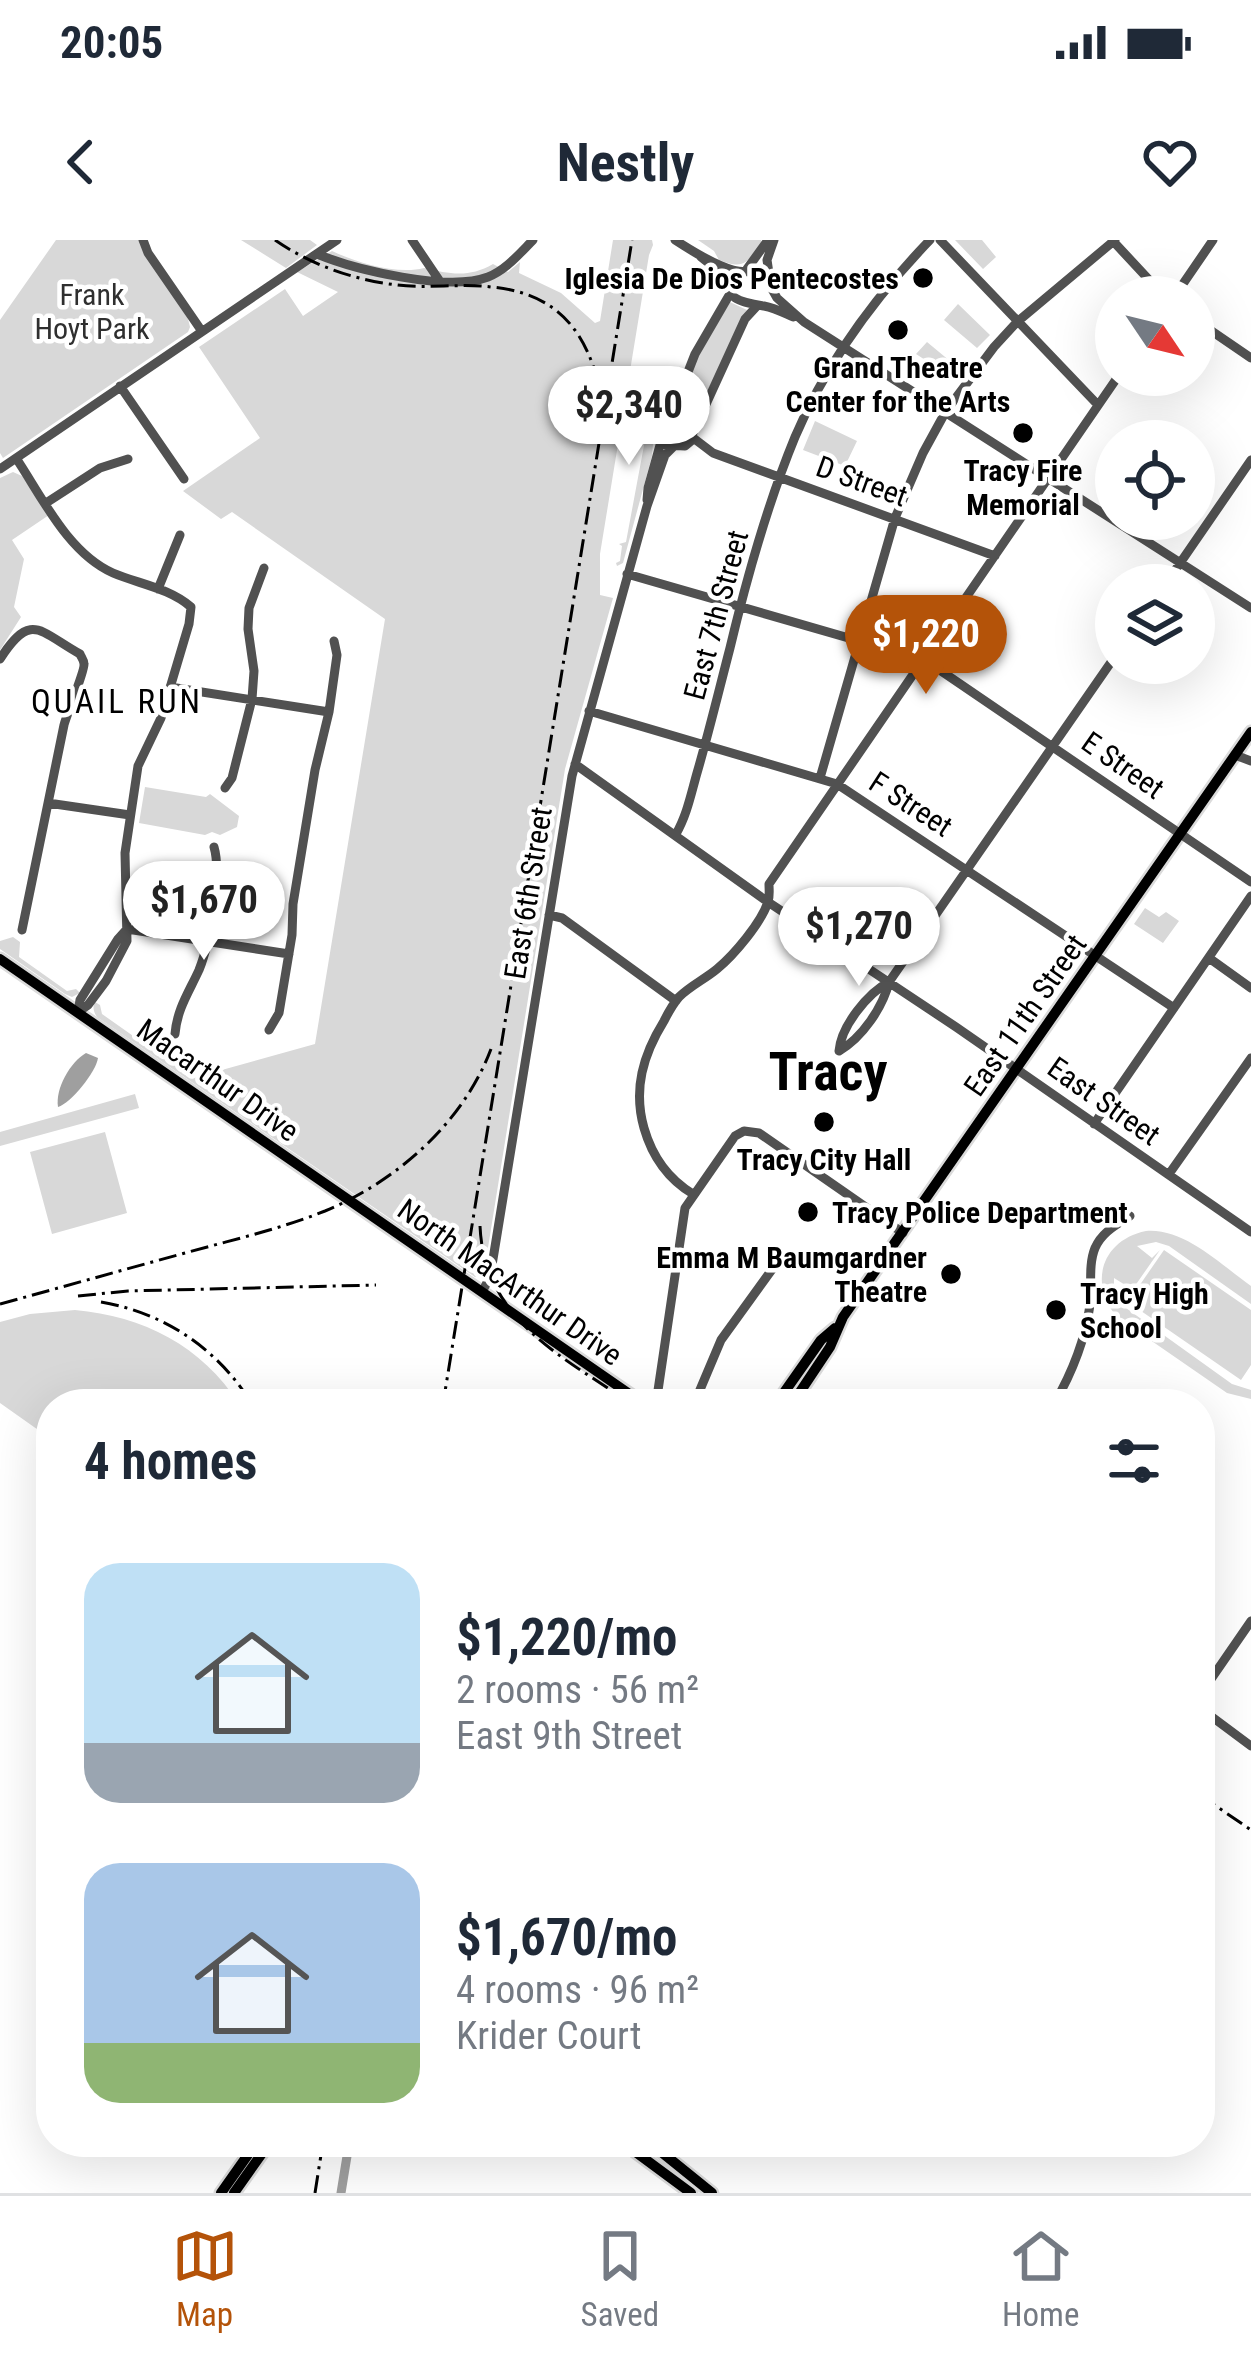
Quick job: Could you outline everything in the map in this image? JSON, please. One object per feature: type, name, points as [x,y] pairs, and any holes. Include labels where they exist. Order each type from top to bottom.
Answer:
[{"type":"main road","name":"East 11th Street","points":[[785,1389],[837,1326],[1251,731]]},
{"type":"main road","name":"Macarthur Drive","points":[[0,959],[348,1200]]},
{"type":"main road","name":"North MacArthur Drive","points":[[348,1200],[622,1389]]},
{"type":"main road","name":"East 11th Street","points":[[802,1389],[830,1347],[837,1326]]},
{"type":"main road","points":[[221,2193],[246,2157]]},
{"type":"main road","points":[[234,2193],[259,2157]]},
{"type":"main road","points":[[643,2157],[691,2193]]},
{"type":"main road","points":[[671,2157],[712,2193]]},
{"type":"street","points":[[143,240],[201,330]]},
{"type":"street","points":[[0,469],[337,240]]},
{"type":"street","points":[[412,240],[440,280]]},
{"type":"street","points":[[317,254],[376,272],[440,280],[480,279],[492,275],[533,240]]},
{"type":"street","points":[[676,240],[721,273],[740,302],[804,322],[1251,608]]},
{"type":"street","points":[[730,289],[771,240]]},
{"type":"street","points":[[760,306],[771,286],[767,260],[771,240]]},
{"type":"street","name":"East 7th Street","points":[[676,834],[706,744],[740,608],[797,434],[815,396],[877,299],[930,240]]},
{"type":"street","points":[[940,240],[1098,405]]},
{"type":"street","points":[[820,778],[895,518],[910,478],[946,411],[1017,322],[1113,240],[1148,276]]},
{"type":"street","points":[[1185,276],[1213,240]]},
{"type":"street","points":[[697,254],[742,271],[760,272],[804,322]]},
{"type":"street","name":"East 6th Street","points":[[647,506],[668,417],[730,289]]},
{"type":"street","name":"East 6th Street","points":[[482,1292],[490,1277],[574,764],[627,574],[665,454],[685,441],[745,319],[760,306]]},
{"type":"street","points":[[1215,333],[1251,358]]},
{"type":"street","points":[[120,386],[184,479]]},
{"type":"street","points":[[693,1194],[663,1168],[650,1146],[639,1094],[646,1055],[676,1001],[732,955],[768,902],[770,884],[1104,396]]},
{"type":"street","name":"D Street","points":[[663,436],[668,430],[680,429],[685,441],[705,454],[713,453],[994,556]]},
{"type":"street","points":[[663,436],[664,444],[685,441]]},
{"type":"street","points":[[16,458],[74,542],[92,560],[110,572],[181,598],[190,607],[160,718],[138,766],[125,853],[127,929],[80,1000],[78,1012]]},
{"type":"street","points":[[46,503],[100,468],[128,459]]},
{"type":"street","points":[[1181,562],[1251,460]]},
{"type":"street","points":[[158,589],[180,535]]},
{"type":"street","points":[[225,788],[232,778],[252,699],[254,670],[248,629],[264,568]]},
{"type":"street","name":"E Street","points":[[627,574],[925,660],[1251,882]]},
{"type":"street","points":[[0,659],[19,633],[40,630],[80,654],[85,670],[72,697],[22,930]]},
{"type":"street","points":[[269,1030],[279,1013],[289,954],[315,770],[329,712],[337,655],[334,641]]},
{"type":"street","points":[[890,982],[875,989],[840,1038],[839,1051],[850,1045],[876,1011],[890,982],[1097,684]]},
{"type":"street","points":[[170,687],[329,712]]},
{"type":"street","name":"F Street","points":[[589,711],[837,784],[1174,1008]]},
{"type":"street","points":[[1235,754],[1251,760]]},
{"type":"street","name":"East Street","points":[[574,764],[768,902],[1249,1226]]},
{"type":"street","points":[[48,802],[130,815]]},
{"type":"street","points":[[175,1034],[181,1004],[200,968],[207,940],[219,863],[214,847]]},
{"type":"street","points":[[1094,1124],[1251,896]]},
{"type":"street","points":[[550,915],[566,921],[676,1001]]},
{"type":"street","points":[[127,929],[289,954]]},
{"type":"street","points":[[1209,958],[1251,988]]},
{"type":"street","points":[[1169,1174],[1251,1058]]},
{"type":"street","points":[[658,1389],[682,1218],[693,1194],[735,1136],[751,1131],[770,1139],[903,1232]]},
{"type":"street","points":[[1062,1389],[1083,1338],[1094,1251],[1107,1232],[1130,1216]]},
{"type":"street","points":[[701,1389],[722,1340],[773,1268]]},
{"type":"street","points":[[1215,1673],[1251,1621]]},
{"type":"street","points":[[1215,1719],[1251,1746]]},
{"type":"street","points":[[648,2161],[650,2157]]},
{"type":"green space","name":"Frank Hoyt Park","points":[[56,240],[139,240],[190,327],[3,458],[0,320]]},
{"type":"green space","points":[[241,240],[310,240],[317,245],[286,268]]},
{"type":"green space","points":[[613,240],[652,240],[653,245],[600,554],[600,595],[613,598],[565,769],[486,1260],[482,1274],[475,1277],[97,1017],[94,1006],[95,1002],[100,1005],[102,1014],[146,1045],[161,1039],[175,1048],[172,1062],[193,1078],[315,1044],[385,619],[232,512],[221,519],[183,491],[260,438],[199,347],[285,289],[303,316],[338,292],[297,272],[332,251],[378,267],[451,273],[493,264],[508,272],[520,262],[519,273],[561,293],[595,323],[600,321]]},
{"type":"green space","points":[[698,240],[762,243],[748,260],[734,264],[719,260]]},
{"type":"green space","points":[[955,240],[982,240],[996,257],[983,269]]},
{"type":"green space","points":[[730,302],[747,310],[707,392],[687,385],[693,364]]},
{"type":"green space","points":[[958,304],[990,335],[977,348],[944,320]]},
{"type":"green space","points":[[927,342],[962,371],[956,380],[916,354]]},
{"type":"green space","points":[[683,394],[701,406],[693,427],[671,427]]},
{"type":"green space","points":[[815,421],[857,441],[845,466],[803,450]]},
{"type":"green space","points":[[645,440],[653,444],[652,456],[623,563],[617,566],[619,544],[626,542]]},
{"type":"green space","points":[[13,472],[22,476],[49,515],[12,540],[24,559],[14,607],[21,617],[0,650],[0,478]]},
{"type":"green space","points":[[145,787],[210,794],[239,816],[237,827],[220,835],[205,835],[139,823]]},
{"type":"green space","points":[[1145,908],[1159,917],[1166,912],[1179,921],[1163,943],[1134,924]]},
{"type":"green space","points":[[13,937],[20,942],[19,957],[67,991],[80,993],[65,994],[0,949],[0,941]]},
{"type":"green space","points":[[135,1094],[139,1108],[0,1146],[0,1132]]},
{"type":"green space","points":[[105,1132],[127,1213],[52,1234],[30,1152]]},
{"type":"green space","points":[[1146,1231],[1175,1235],[1202,1249],[1251,1286],[1251,1304],[1169,1246],[1156,1242],[1137,1246],[1152,1258],[1160,1250],[1130,1293],[1130,1288],[1114,1278],[1119,1303],[1232,1384],[1251,1390],[1251,1399],[1227,1393],[1117,1317],[1108,1304],[1102,1277],[1110,1253],[1119,1243]]},
{"type":"green space","points":[[1164,1250],[1251,1310],[1251,1365],[1241,1380],[1128,1302]]},
{"type":"green space","points":[[75,1310],[147,1327],[189,1350],[228,1389],[36,1389],[36,1428],[0,1403],[0,1322]]},
{"type":"shaded area","points":[[86,1053],[98,1058],[93,1071],[58,1107],[65,1077]]},
{"type":"waterway","points":[[341,2193],[347,2157]]},
{"type":"railway","points":[[275,240],[318,264],[365,279],[409,286],[491,287],[535,298],[552,307],[578,335],[601,395]]},
{"type":"railway","points":[[445,1389],[632,240]]},
{"type":"railway","points":[[0,1304],[273,1229],[352,1198],[402,1166],[445,1125],[479,1076],[491,1049]]},
{"type":"railway","points":[[480,1226],[485,1259],[512,1311],[555,1352],[610,1389]]},
{"type":"railway","points":[[78,1296],[376,1285]]},
{"type":"railway","points":[[101,1302],[147,1315],[188,1336],[242,1389]]},
{"type":"railway","points":[[1215,1805],[1251,1830]]},
{"type":"railway","points":[[315,2193],[321,2157]]},
{"type":"place","name":"Iglesia De Dios Pentecostes","points":[[923,278]]},
{"type":"place","name":"Grand Theatre Center for the Arts","points":[[898,330]]},
{"type":"place","name":"Tracy Fire Memorial","points":[[1023,433]]},
{"type":"place","name":"Tracy City Hall","points":[[824,1122]]},
{"type":"place","name":"Tracy Police Department","points":[[808,1212]]},
{"type":"place","name":"Emma M Baumgardner Theatre","points":[[951,1274]]},
{"type":"place","name":"Tracy High School","points":[[1056,1310]]},
{"type":"district","name":"QUAIL RUN","points":[[117,701]]},
{"type":"district","name":"Tracy","points":[[828,1071]]}]
